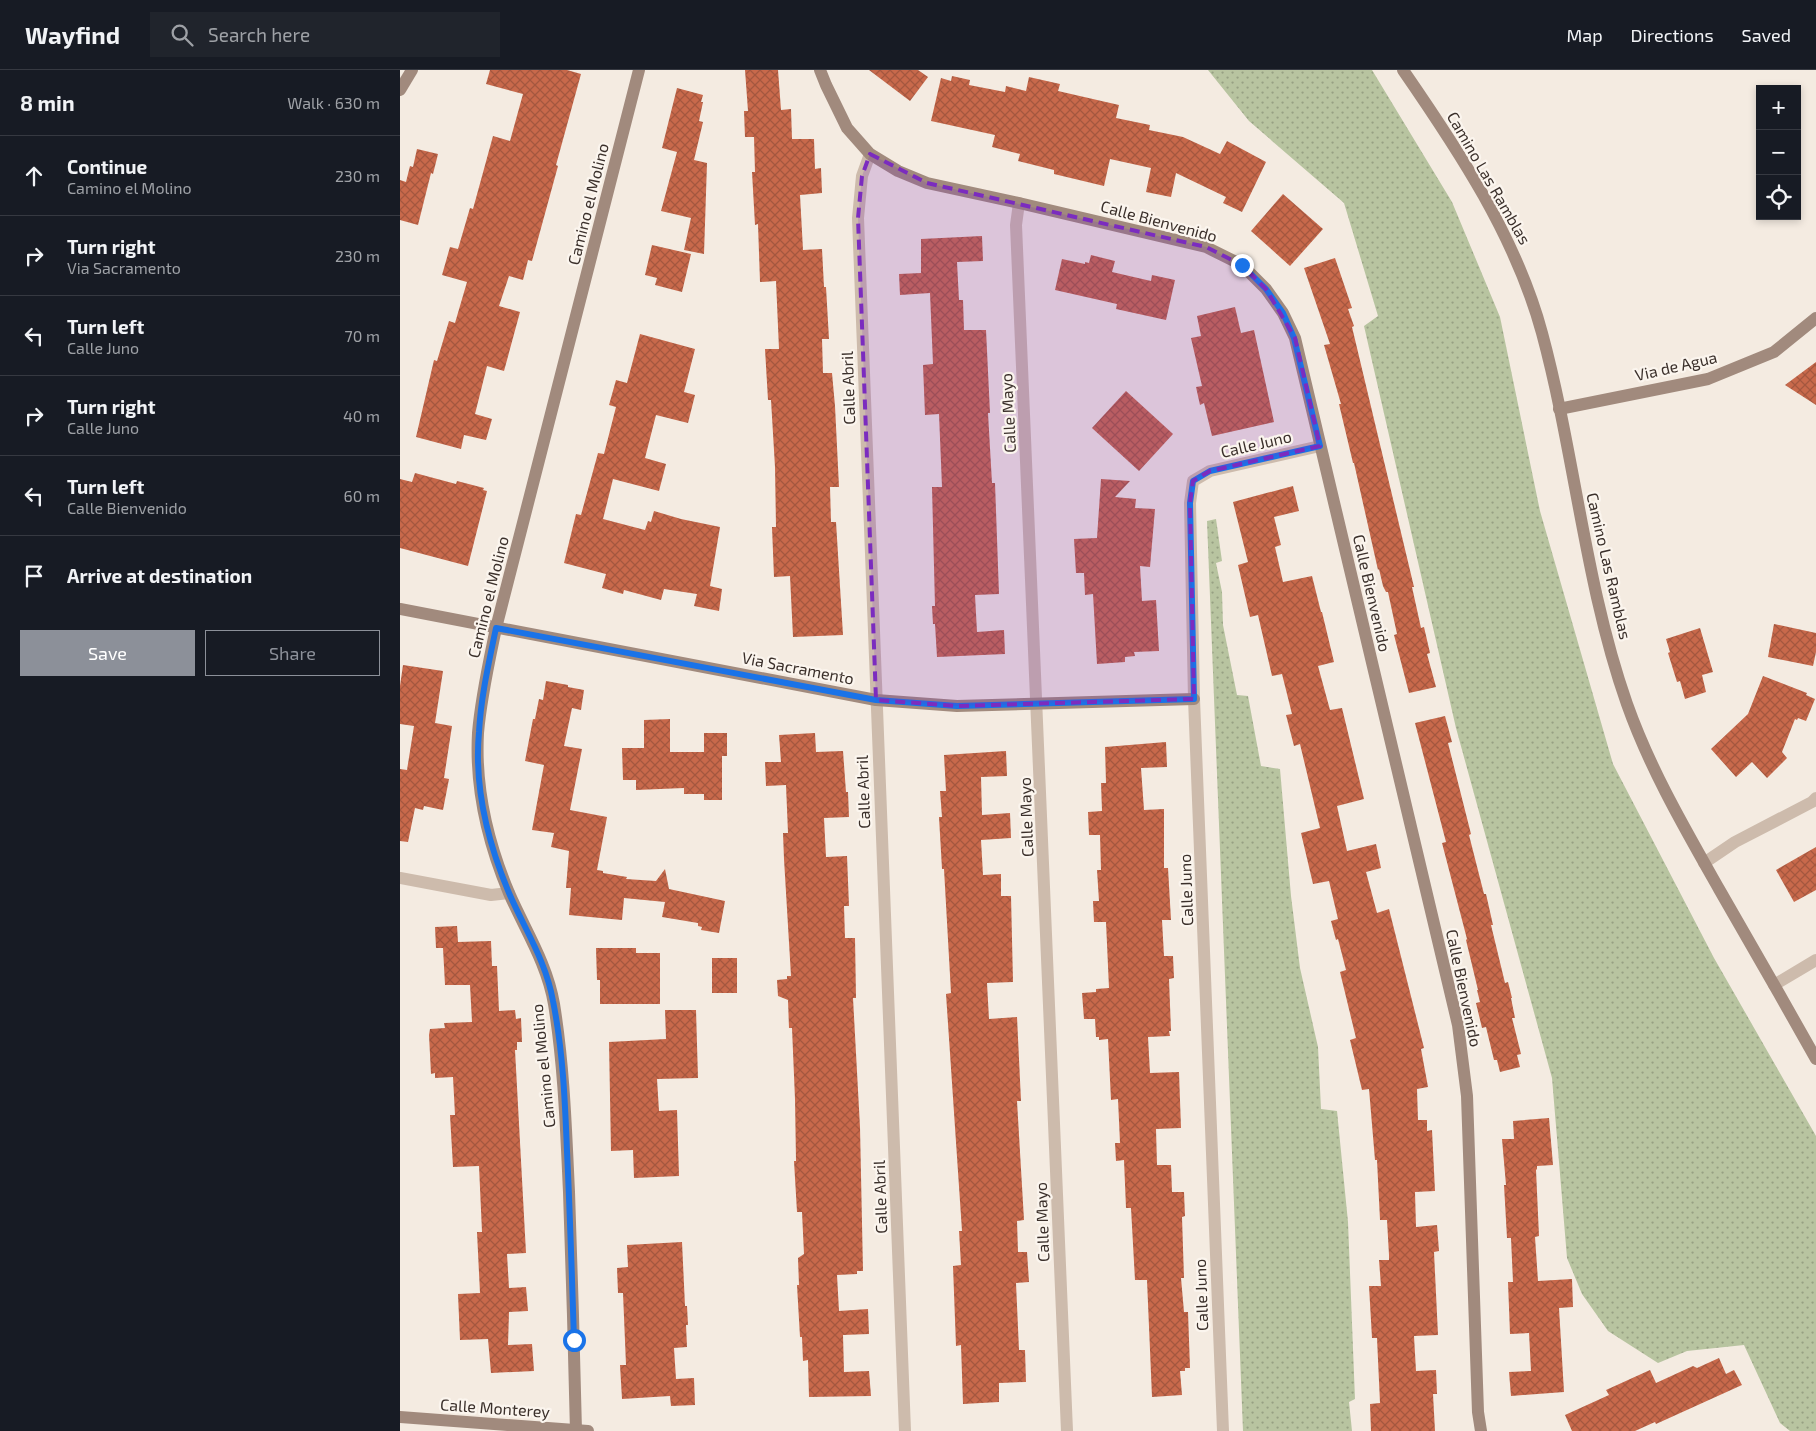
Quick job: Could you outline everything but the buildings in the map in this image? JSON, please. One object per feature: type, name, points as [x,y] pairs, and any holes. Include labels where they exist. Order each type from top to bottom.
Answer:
[{"type":"street","points":[[400,90],[412,70]]},
{"type":"street","name":"Camino el Molino","points":[[576,1431],[564,1089],[560,1045],[553,1000],[542,961],[509,894],[491,845],[482,800],[478,761],[478,732],[496,628],[639,70]]},
{"type":"street","name":"Calle Bienvenido","points":[[820,70],[847,128],[870,154],[898,171],[927,183],[1018,202],[1206,247],[1242,265],[1266,289],[1283,313],[1294,338],[1458,1024],[1467,1096],[1478,1412],[1481,1431]]},
{"type":"street","name":"Camino Las Ramblas","points":[[1403,70],[1454,143],[1516,256],[1542,332],[1607,637],[1627,704],[1655,772],[1704,863],[1816,1059]]},
{"type":"street","name":"Calle Abril","points":[[870,154],[862,176],[858,218],[905,1431]]},
{"type":"street","name":"Calle Mayo","points":[[1018,202],[1016,226],[1038,704],[1067,1431]]},
{"type":"street","name":"Via de Agua","points":[[1559,409],[1708,379],[1774,352],[1816,318]]},
{"type":"street","name":"Calle Juno","points":[[1223,1431],[1194,699],[1190,503],[1193,481],[1210,471],[1320,446]]},
{"type":"street","name":"Via Sacramento","points":[[400,609],[876,700],[957,706],[1194,699]]},
{"type":"street","points":[[1704,863],[1736,842],[1812,802],[1816,798]]},
{"type":"street","points":[[400,878],[491,895],[509,894]]},
{"type":"street","points":[[1774,986],[1816,960]]},
{"type":"street","name":"Calle Monterey","points":[[400,1417],[588,1431]]},
{"type":"highlighted area","points":[[870,154],[927,183],[1206,247],[1242,265],[1266,289],[1295,338],[1320,446],[1210,471],[1193,481],[1190,503],[1194,699],[957,706],[876,700],[858,218],[862,176]]},
{"type":"green space","points":[[1208,70],[1372,70],[1452,202],[1500,317],[1540,511],[1613,764],[1714,958],[1816,1136],[1816,1431],[1790,1431],[1780,1423],[1744,1345],[1687,1351],[1658,1363],[1608,1331],[1582,1294],[1567,1258],[1552,1078],[1456,728],[1364,326],[1378,316],[1344,203],[1249,121]]},
{"type":"green space","points":[[1216,519],[1222,561],[1216,563],[1222,592],[1223,625],[1237,695],[1248,696],[1261,766],[1280,769],[1291,896],[1300,968],[1318,1047],[1321,1109],[1337,1111],[1348,1222],[1355,1399],[1349,1402],[1352,1431],[1243,1431],[1207,521]]},
{"type":"route","points":[[574,1340],[564,1089],[553,1000],[542,961],[509,894],[491,845],[482,800],[478,761],[478,732],[496,628],[876,700],[957,706],[1194,699],[1190,503],[1193,481],[1210,471],[1320,446],[1294,338],[1283,313],[1266,289],[1242,265]]}]
